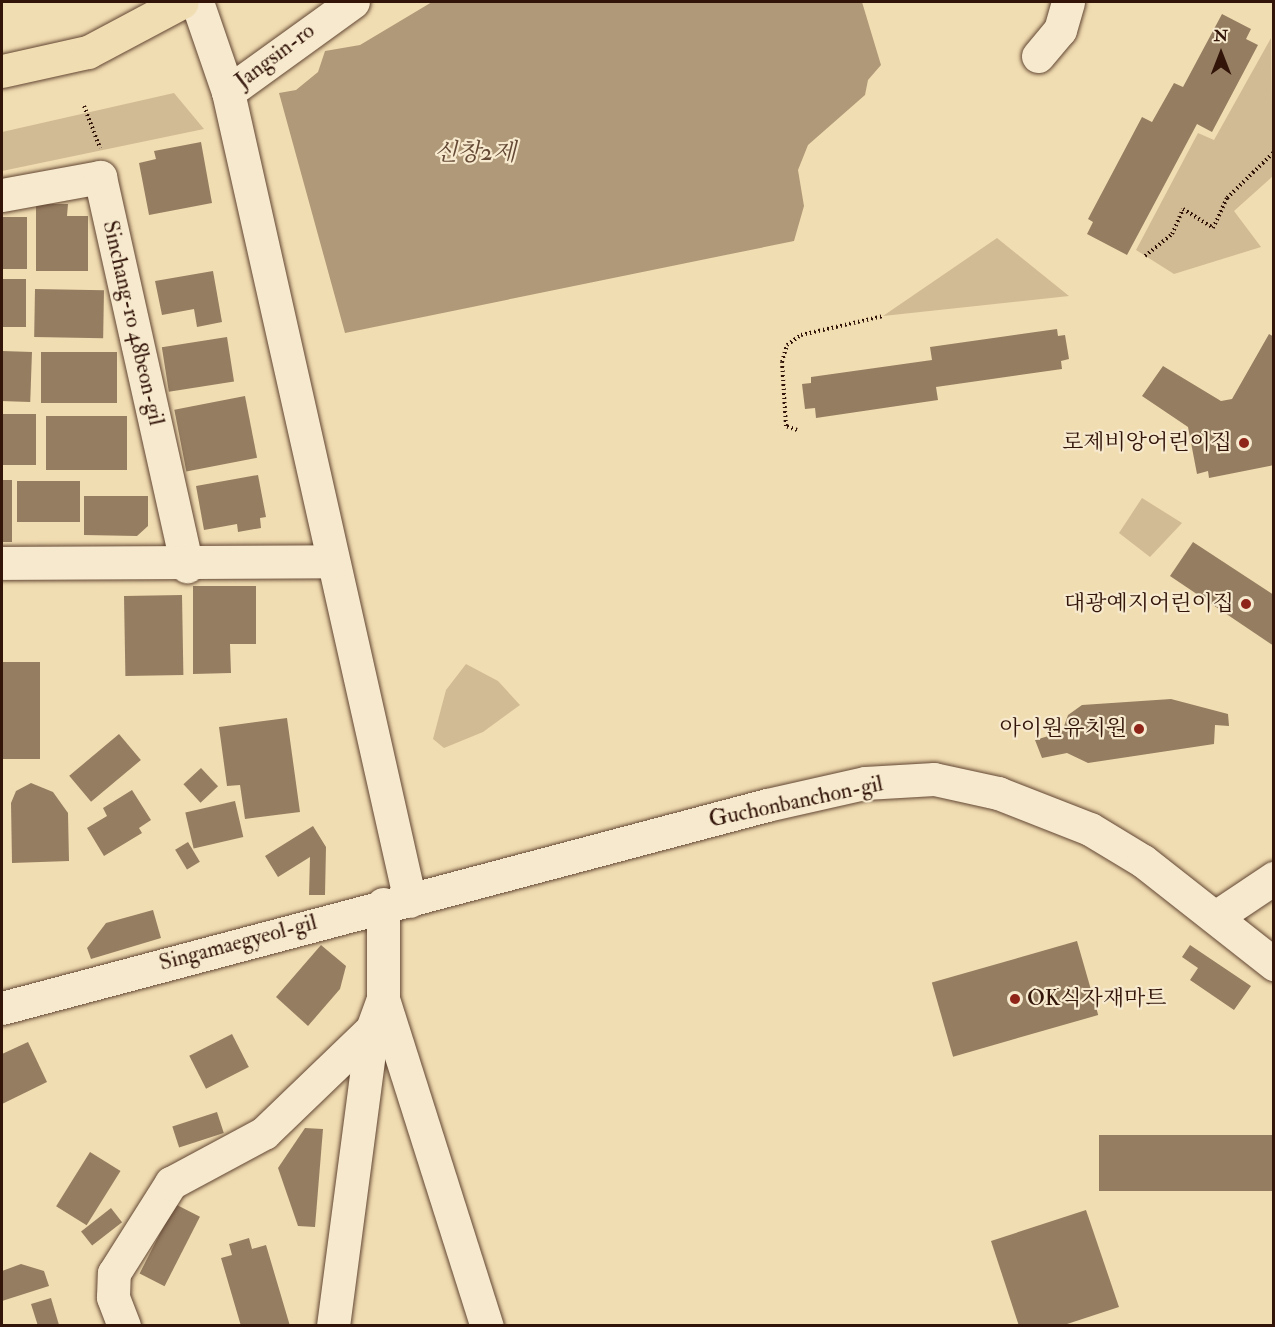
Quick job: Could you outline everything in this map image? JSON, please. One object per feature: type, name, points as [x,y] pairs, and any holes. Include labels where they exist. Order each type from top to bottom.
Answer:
[{"type":"main road","points":[[2,71],[88,52],[182,2]]},
{"type":"street","points":[[197,2],[228,93],[330,561],[397,902],[383,999],[372,1029],[333,1326]]},
{"type":"street","name":"Jangsin-ro","points":[[228,93],[353,2]]},
{"type":"street","points":[[1038,56],[1060,30],[1068,2]]},
{"type":"street","name":"Sinchang-ro 48beon-gil","points":[[2,195],[100,177],[187,566]]},
{"type":"street","points":[[2,563],[187,566],[330,561]]},
{"type":"street","name":"Guchonbanchon-gil","points":[[397,902],[789,800],[865,783],[934,778],[998,793],[1090,829],[1217,916],[1274,964]]},
{"type":"street","points":[[1217,916],[1274,878]]},
{"type":"street","name":"Singamaegyeol-gil","points":[[2,1008],[397,902]]},
{"type":"street","points":[[383,999],[487,1326]]},
{"type":"street","points":[[124,1326],[113,1297],[114,1273],[171,1183],[264,1133],[372,1029]]},
{"type":"path","points":[[84,106],[100,149]]},
{"type":"path","points":[[1145,256],[1172,234],[1183,209],[1214,228],[1227,198],[1274,152]]},
{"type":"path","points":[[797,430],[786,426],[782,362],[787,345],[801,335],[883,316]]},
{"type":"shaded area","points":[[1271,38],[1273,176],[1234,211],[1261,247],[1174,274],[1136,250],[1198,133],[1214,140]]},
{"type":"shaded area","points":[[174,93],[204,129],[2,171],[2,132]]},
{"type":"shaded area","points":[[997,238],[1069,296],[883,316]]},
{"type":"shaded area","points":[[1142,498],[1182,523],[1150,557],[1119,533]]},
{"type":"shaded area","points":[[466,664],[498,681],[520,705],[483,732],[444,748],[433,739],[446,690]]},
{"type":"water","name":"신창2제","points":[[432,2],[862,2],[881,65],[868,80],[865,95],[808,145],[798,170],[804,206],[794,241],[345,333],[279,93],[296,90],[318,72],[325,51],[360,45]]},
{"type":"building","points":[[1222,14],[1251,29],[1246,39],[1258,45],[1212,132],[1197,124],[1127,255],[1087,234],[1093,222],[1088,219],[1142,117],[1152,122],[1174,83],[1183,87]]},
{"type":"building","points":[[201,142],[212,203],[149,215],[139,163],[156,159],[154,151]]},
{"type":"building","points":[[36,204],[68,204],[67,216],[88,216],[88,271],[36,271]]},
{"type":"building","points":[[2,217],[27,217],[27,269],[2,269]]},
{"type":"building","points":[[213,271],[222,322],[197,327],[194,309],[162,315],[155,281]]},
{"type":"building","points":[[2,279],[26,279],[26,327],[2,327]]},
{"type":"building","points":[[35,289],[104,290],[103,338],[34,337]]},
{"type":"building","points":[[1057,329],[1058,336],[1065,335],[1069,359],[1061,361],[1062,369],[936,387],[938,400],[816,418],[815,408],[805,409],[802,384],[811,383],[811,377],[932,360],[930,347]]},
{"type":"building","points":[[1269,334],[1274,337],[1274,465],[1209,478],[1208,471],[1197,474],[1188,427],[1142,396],[1163,366],[1221,401],[1232,399]]},
{"type":"building","points":[[227,337],[234,381],[169,392],[162,347]]},
{"type":"building","points":[[2,351],[32,352],[30,402],[2,401]]},
{"type":"building","points":[[41,352],[117,352],[117,403],[41,403]]},
{"type":"building","points":[[245,396],[257,458],[186,472],[174,410]]},
{"type":"building","points":[[2,414],[36,414],[36,465],[2,465]]},
{"type":"building","points":[[46,416],[127,416],[127,470],[46,470]]},
{"type":"building","points":[[258,475],[266,517],[260,518],[261,528],[238,532],[237,524],[204,530],[196,486]]},
{"type":"building","points":[[2,480],[12,480],[12,542],[2,542]]},
{"type":"building","points":[[17,481],[80,481],[80,522],[17,522]]},
{"type":"building","points":[[84,496],[148,496],[148,526],[137,536],[84,535]]},
{"type":"building","points":[[1193,542],[1274,595],[1274,646],[1170,576]]},
{"type":"building","points":[[193,586],[256,586],[256,644],[230,644],[231,673],[193,674]]},
{"type":"building","points":[[182,595],[183,675],[125,676],[124,596]]},
{"type":"building","points":[[2,662],[40,662],[40,759],[2,759]]},
{"type":"building","name":"아이원유치원","points":[[1171,699],[1228,714],[1229,726],[1215,725],[1214,744],[1088,763],[1067,753],[1042,758],[1035,740],[1062,732],[1068,715],[1082,705]]},
{"type":"building","points":[[287,718],[300,812],[245,819],[240,785],[227,786],[219,727]]},
{"type":"building","points":[[119,734],[141,760],[91,802],[69,776]]},
{"type":"building","points":[[201,768],[218,786],[200,803],[183,784]]},
{"type":"building","points":[[31,783],[53,792],[68,813],[69,861],[12,863],[11,803],[16,791]]},
{"type":"building","points":[[132,790],[151,820],[139,828],[142,833],[104,856],[87,828],[107,816],[103,808]]},
{"type":"building","points":[[235,801],[243,837],[194,849],[185,812]]},
{"type":"building","points":[[313,826],[326,847],[325,895],[309,895],[310,857],[278,877],[265,856]]},
{"type":"building","points":[[188,842],[200,862],[187,869],[175,850]]},
{"type":"building","points":[[153,910],[161,938],[91,959],[87,948],[106,923]]},
{"type":"building","name":"OK식자재마트","points":[[1077,941],[1098,1015],[953,1057],[932,983]]},
{"type":"building","points":[[321,945],[346,966],[340,989],[308,1026],[276,997]]},
{"type":"building","points":[[1190,945],[1251,986],[1234,1010],[1190,980],[1198,968],[1182,957]]},
{"type":"building","points":[[232,1034],[249,1067],[206,1089],[189,1056]]},
{"type":"building","points":[[28,1042],[47,1082],[2,1104],[2,1054]]},
{"type":"building","points":[[217,1112],[224,1133],[179,1147],[172,1127]]},
{"type":"building","points":[[305,1128],[323,1129],[315,1227],[298,1226],[278,1168]]},
{"type":"building","points":[[1099,1135],[1274,1135],[1274,1191],[1099,1191]]},
{"type":"building","points":[[90,1152],[121,1171],[87,1225],[56,1206]]},
{"type":"building","points":[[175,1204],[200,1217],[165,1286],[140,1273]]},
{"type":"building","points":[[111,1208],[122,1222],[92,1246],[81,1231]]},
{"type":"building","points":[[1086,1210],[1119,1307],[1061,1326],[1019,1326],[991,1241]]},
{"type":"building","points":[[249,1238],[252,1249],[266,1245],[290,1326],[241,1326],[221,1258],[232,1255],[229,1244]]},
{"type":"building","points":[[21,1264],[44,1271],[49,1286],[2,1301],[2,1271]]},
{"type":"building","points":[[51,1298],[59,1325],[38,1326],[31,1304]]},
{"type":"place","name":"로제비앙어린이집","points":[[1244,443]]},
{"type":"place","name":"대광예지어린이집","points":[[1246,604]]},
{"type":"place","name":"아이원유치원","points":[[1139,729]]},
{"type":"place","name":"OK식자재마트","points":[[1015,999]]}]
